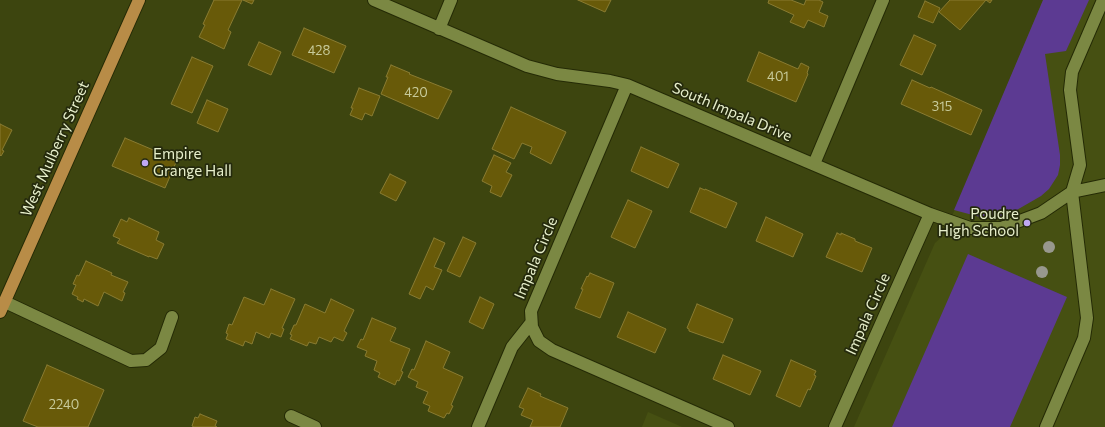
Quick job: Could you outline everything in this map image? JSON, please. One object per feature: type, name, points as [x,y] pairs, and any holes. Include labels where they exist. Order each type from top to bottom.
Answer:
[{"type":"main road","name":"West Mulberry Street","points":[[2,307],[138,0]]},
{"type":"street","name":"South Impala Drive","points":[[374,0],[389,3],[439,29],[527,66],[558,74],[610,81],[627,86],[930,214],[970,228],[1001,228],[1041,214],[1072,192]]},
{"type":"street","points":[[439,29],[452,0]]},
{"type":"street","points":[[814,164],[883,0]]},
{"type":"street","points":[[1046,427],[1084,338],[1087,318],[1072,192],[1080,165],[1070,90],[1072,72],[1102,0]]},
{"type":"street","name":"Impala Circle","points":[[627,86],[531,311],[531,323],[539,341],[552,350],[728,427]]},
{"type":"street","points":[[1072,192],[1105,185]]},
{"type":"street","name":"Impala Circle","points":[[836,427],[930,214]]},
{"type":"street","points":[[2,307],[131,360],[146,360],[161,348],[172,317]]},
{"type":"street","points":[[478,427],[512,347],[531,323]]},
{"type":"street","points":[[290,416],[315,427]]},
{"type":"shaded area","name":"Poudre High School","points":[[1043,0],[1105,0],[1105,427],[854,427],[935,243],[944,235]]},
{"type":"shaded area","points":[[1043,0],[1089,0],[1066,51],[1045,54],[1060,155],[1058,175],[1049,189],[1041,196],[1015,211],[998,218],[980,217],[954,210]]},
{"type":"shaded area","points":[[968,254],[1067,297],[1010,427],[892,427]]},
{"type":"shaded area","points":[[648,412],[682,427],[642,427]]},
{"type":"building","points":[[214,0],[242,0],[228,30],[231,32],[224,49],[199,37]]},
{"type":"building","points":[[243,0],[254,0],[252,4]]},
{"type":"building","points":[[578,0],[611,0],[605,12]]},
{"type":"building","points":[[769,0],[791,0],[804,5],[806,0],[819,0],[823,2],[819,12],[828,16],[824,27],[808,20],[804,28],[790,22],[794,15],[768,3]]},
{"type":"building","points":[[950,0],[986,0],[960,30],[939,12]]},
{"type":"building","points":[[925,1],[940,8],[933,23],[918,17]]},
{"type":"building","points":[[304,28],[346,46],[334,73],[292,55]]},
{"type":"building","points":[[914,35],[936,45],[922,75],[900,65]]},
{"type":"building","points":[[259,42],[281,52],[271,75],[248,65]]},
{"type":"building","points":[[759,52],[798,69],[801,63],[809,67],[808,74],[796,102],[747,81]]},
{"type":"building","points":[[192,57],[213,66],[192,113],[171,104]]},
{"type":"building","points":[[391,65],[410,73],[409,74],[452,91],[438,119],[381,94]]},
{"type":"building","points":[[912,80],[982,110],[971,135],[901,104]]},
{"type":"building","points":[[359,88],[380,96],[372,116],[365,113],[362,120],[350,115],[353,108],[351,108]]},
{"type":"building","points":[[207,100],[228,109],[218,132],[197,123]]},
{"type":"building","points":[[511,107],[566,132],[551,164],[530,153],[532,147],[522,143],[514,159],[492,149]]},
{"type":"building","points":[[0,124],[12,130],[2,150],[4,151],[1,156],[0,155]]},
{"type":"building","name":"Empire Grange Hall","points":[[125,138],[177,160],[165,188],[112,166]]},
{"type":"building","points":[[641,147],[679,164],[668,188],[631,171]]},
{"type":"building","points":[[494,155],[511,163],[506,172],[512,175],[501,197],[490,192],[492,186],[482,181]]},
{"type":"building","points":[[390,174],[406,182],[396,201],[380,193]]},
{"type":"building","points":[[700,188],[737,203],[726,228],[690,212]]},
{"type":"building","points":[[628,200],[652,211],[635,248],[611,237]]},
{"type":"building","points":[[766,217],[803,234],[793,257],[756,241]]},
{"type":"building","points":[[129,218],[159,232],[156,240],[164,244],[157,259],[117,243],[120,239],[113,236],[121,219],[127,222]]},
{"type":"building","points":[[837,233],[841,235],[841,233],[855,239],[855,241],[872,248],[862,272],[826,257]]},
{"type":"building","points":[[463,237],[476,243],[460,277],[447,271]]},
{"type":"building","points":[[434,238],[445,243],[434,267],[442,270],[433,290],[426,286],[420,299],[409,294]]},
{"type":"building","points":[[86,261],[112,273],[111,275],[128,282],[123,292],[125,293],[122,301],[104,292],[98,306],[84,299],[83,302],[72,294],[76,285],[73,284],[77,275],[79,276]]},
{"type":"building","points":[[590,273],[614,283],[600,318],[575,308],[583,289],[581,289]]},
{"type":"building","points":[[271,289],[295,299],[282,328],[284,329],[281,337],[271,333],[269,338],[256,332],[252,344],[245,341],[243,346],[226,339],[229,324],[232,325],[244,297],[264,305]]},
{"type":"building","points":[[480,297],[494,304],[483,329],[469,322]]},
{"type":"building","points":[[331,299],[354,310],[344,331],[347,333],[343,341],[334,337],[331,342],[319,337],[316,344],[309,342],[307,346],[290,339],[292,335],[290,334],[294,325],[296,325],[305,304],[325,313]]},
{"type":"building","points":[[697,304],[733,319],[723,343],[689,331],[687,328]]},
{"type":"building","points":[[628,312],[666,329],[655,353],[617,337]]},
{"type":"building","points":[[372,318],[396,328],[390,341],[410,349],[401,371],[403,372],[399,381],[397,380],[395,385],[378,377],[380,373],[374,370],[377,361],[365,356],[367,351],[357,347],[361,339],[363,340]]},
{"type":"building","points":[[426,341],[450,352],[443,368],[463,377],[451,405],[453,406],[449,414],[447,413],[444,418],[428,411],[430,406],[423,403],[428,392],[416,387],[418,382],[408,377],[412,369],[414,370]]},
{"type":"building","points":[[723,355],[761,371],[750,395],[713,379]]},
{"type":"building","points":[[791,360],[816,371],[814,375],[816,376],[810,390],[808,389],[800,407],[776,396]]},
{"type":"building","points":[[47,365],[104,390],[88,427],[38,427],[23,421]]},
{"type":"building","points":[[528,388],[541,394],[540,396],[568,408],[560,427],[530,427],[533,420],[521,415],[524,409],[519,407]]},
{"type":"building","points":[[200,414],[217,421],[215,426],[217,427],[192,426],[195,417],[198,418]]},
{"type":"place","name":"Empire Grange Hall","points":[[145,163]]},
{"type":"place","name":"Poudre High School","points":[[1027,223]]}]
